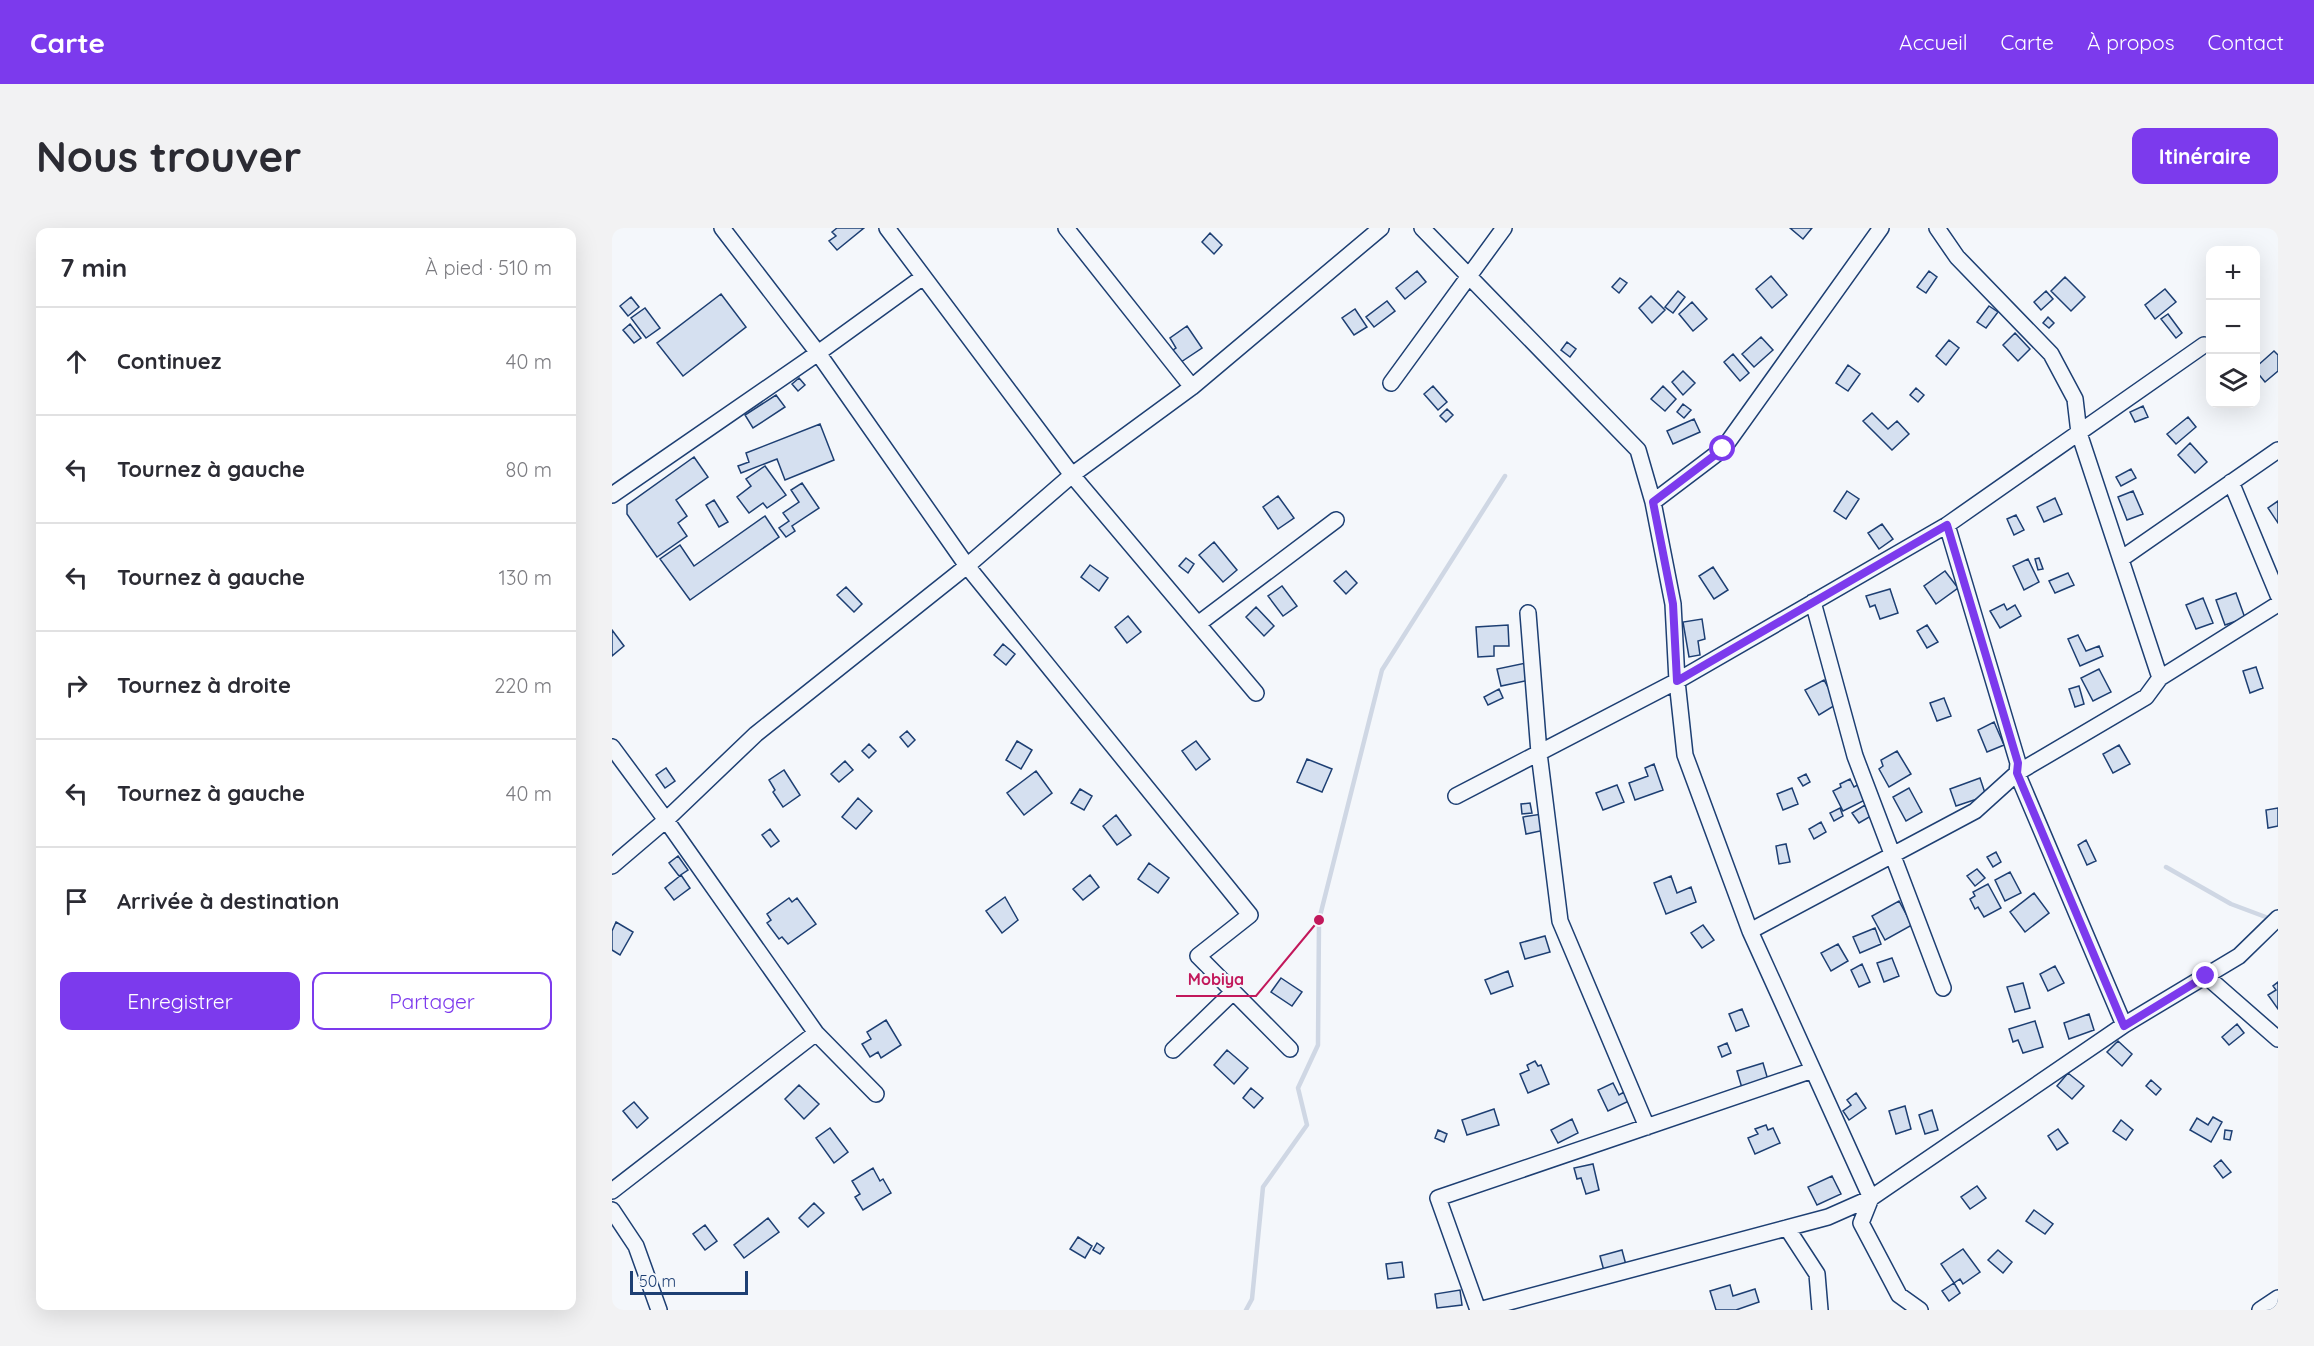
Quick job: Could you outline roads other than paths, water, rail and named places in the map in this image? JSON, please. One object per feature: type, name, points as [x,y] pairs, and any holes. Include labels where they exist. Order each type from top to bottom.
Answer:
[{"type":"street","points":[[722,228],[818,353],[968,566],[1250,915],[1198,957],[1290,1049]]},
{"type":"street","points":[[887,228],[1072,475],[1256,693]]},
{"type":"street","points":[[1066,228],[1192,387]]},
{"type":"street","points":[[612,866],[666,820],[756,734],[968,566],[1072,475],[1192,387],[1381,228]]},
{"type":"street","points":[[1422,228],[1638,450],[1653,502],[1673,604],[1677,681],[1685,755],[1750,931],[1871,1198],[1861,1223],[1899,1295],[1920,1310]]},
{"type":"street","points":[[1391,383],[1504,228]]},
{"type":"street","points":[[1653,502],[1723,449],[1881,228]]},
{"type":"street","points":[[1937,228],[1957,257],[2051,354],[2075,399],[2079,433],[2160,678]]},
{"type":"street","points":[[612,495],[818,353],[923,277]]},
{"type":"street","points":[[1456,796],[1677,681],[1947,525],[2204,345]]},
{"type":"street","points":[[2121,559],[2278,450]]},
{"type":"street","points":[[2231,482],[2278,595]]},
{"type":"street","points":[[1198,624],[1336,519]]},
{"type":"street","points":[[1947,525],[2018,763],[2017,773],[2124,1026]]},
{"type":"street","points":[[1813,602],[1855,756],[1943,988]]},
{"type":"street","points":[[1750,931],[1975,811],[2017,773],[2146,697],[2160,678],[2278,604]]},
{"type":"street","points":[[1528,613],[1539,753],[1560,921],[1647,1127]]},
{"type":"street","points":[[612,747],[816,1033],[876,1094]]},
{"type":"street","points":[[1814,1071],[1438,1198],[1479,1310],[1828,1217],[1871,1198],[2124,1026],[2239,956],[2278,918]]},
{"type":"street","points":[[2206,976],[2278,1039]]},
{"type":"street","points":[[1173,1050],[1233,992]]},
{"type":"street","points":[[612,1191],[816,1033]]},
{"type":"street","points":[[612,1210],[636,1246],[659,1310]]},
{"type":"street","points":[[1787,1228],[1817,1274],[1820,1310]]},
{"type":"street","points":[[2260,1310],[2278,1298]]},
{"type":"waterway","points":[[1246,1310],[1252,1299],[1263,1187],[1307,1125],[1298,1088],[1318,1045],[1319,920],[1382,670],[1505,476]]},
{"type":"waterway","points":[[2166,867],[2231,904],[2271,919]]},
{"type":"place","name":"Mobiya","points":[[1319,920]]}]
